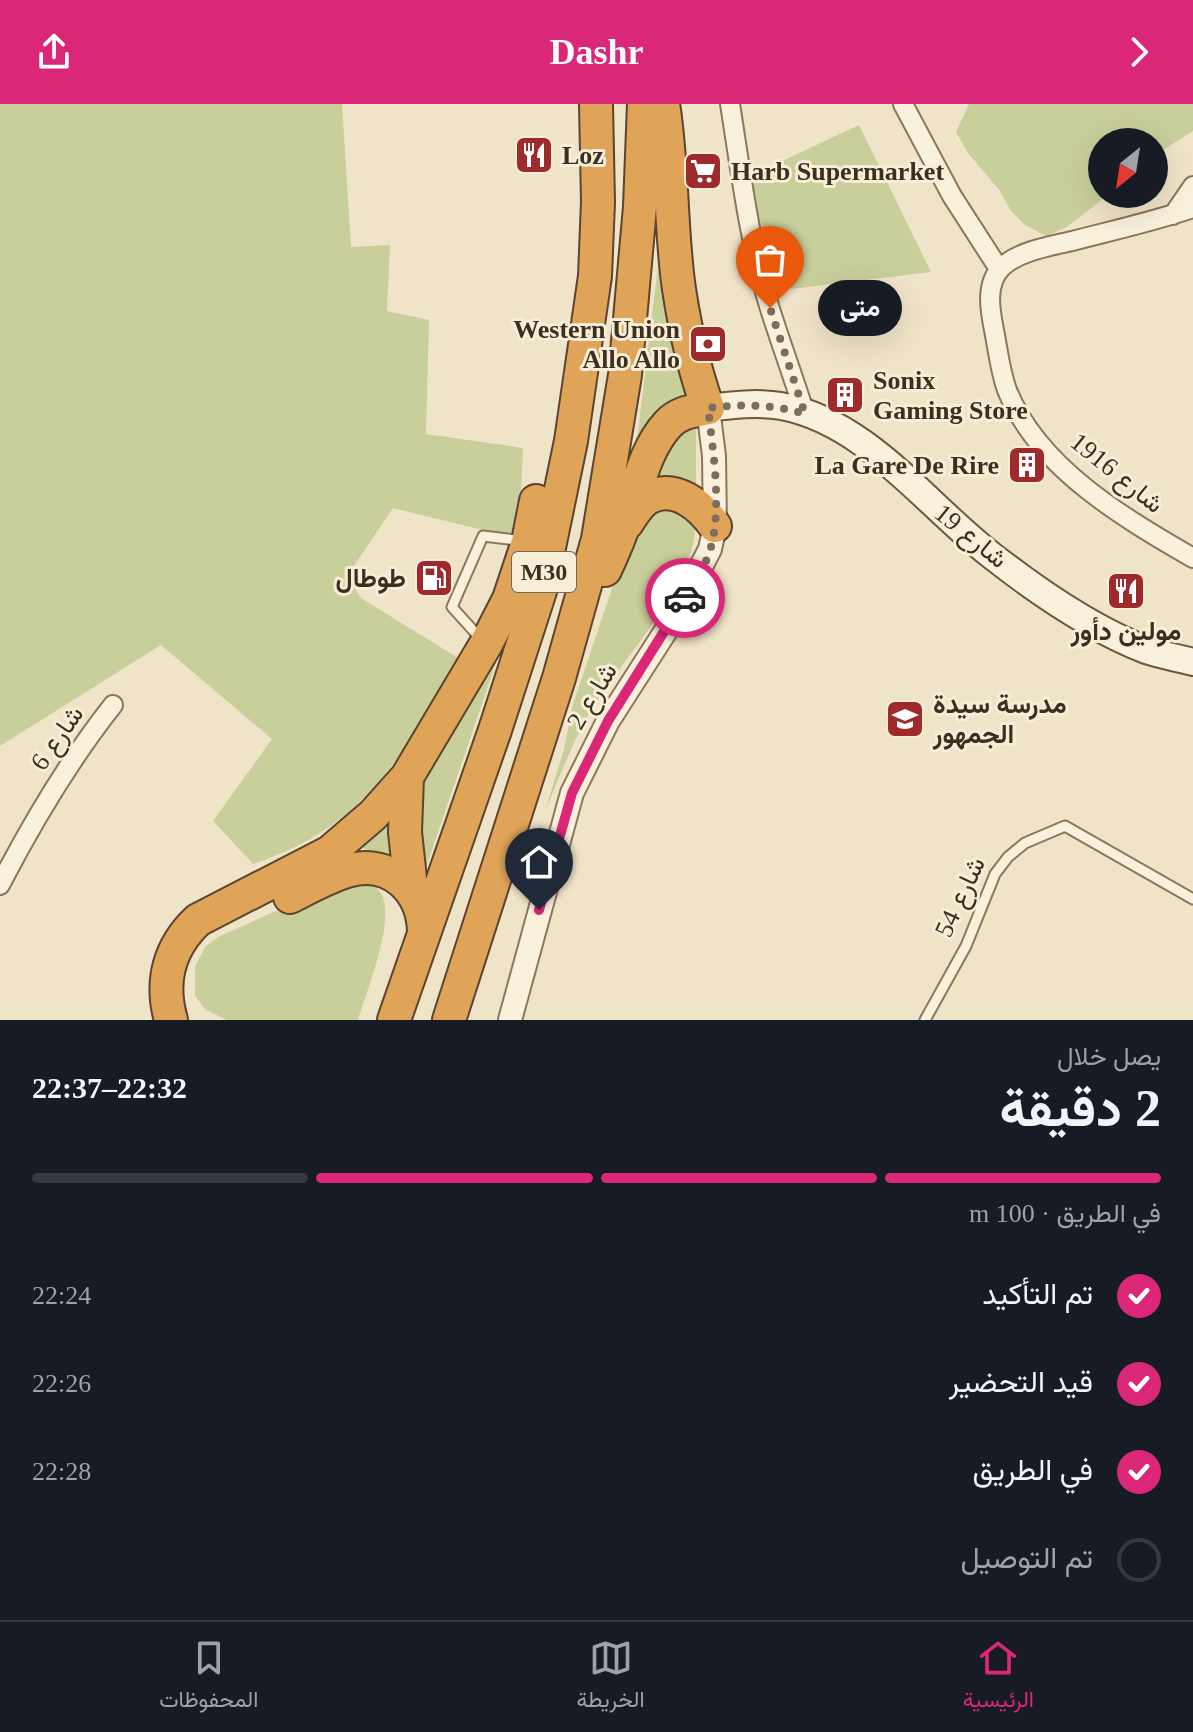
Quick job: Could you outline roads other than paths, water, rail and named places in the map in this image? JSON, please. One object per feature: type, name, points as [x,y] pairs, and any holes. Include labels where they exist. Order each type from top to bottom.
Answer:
[{"type":"highway","name":"M30","points":[[394,1020],[540,591],[571,441],[595,276],[598,202],[596,104]]},
{"type":"highway","name":"M30","points":[[449,1020],[559,678],[598,539],[625,375],[640,207],[644,104]]},
{"type":"highway","points":[[559,678],[623,529],[642,470],[661,433],[682,414],[708,408],[690,348],[678,287],[670,145],[663,104]]},
{"type":"highway","points":[[171,1020],[166,1002],[168,968],[185,932],[198,920],[330,852],[373,815],[407,777],[486,644],[509,599],[528,542],[558,406],[585,351]]},
{"type":"highway","points":[[623,529],[646,498],[669,493],[696,504],[715,526]]},
{"type":"highway","points":[[407,777],[405,832],[411,888],[421,908],[424,934]]},
{"type":"highway","points":[[194,1020],[185,995],[188,968],[201,944],[214,933],[349,870],[361,868],[385,872],[411,888]]},
{"type":"main road","name":"شارع 19","points":[[708,408],[781,407],[836,426],[877,454],[991,556],[1074,614],[1147,650],[1193,662]]},
{"type":"street","points":[[730,104],[753,243],[770,308],[805,414]]},
{"type":"street","points":[[903,104],[952,196],[999,269],[1039,249],[1193,208]]},
{"type":"street","points":[[1173,215],[1193,186]]},
{"type":"street","name":"شارع 1916","points":[[999,269],[991,285],[990,303],[1001,370],[1021,418],[1068,472],[1147,531],[1193,558]]},
{"type":"street","name":"شارع 2","points":[[510,1020],[572,793],[608,721],[676,615],[710,549],[715,526],[714,456],[708,408]]},
{"type":"street","name":"شارع 6","points":[[0,885],[32,822],[62,774],[113,705]]},
{"type":"lane","points":[[486,644],[452,607],[483,536],[528,542]]},
{"type":"lane","name":"شارع 54","points":[[925,1020],[966,946],[995,874],[1008,857],[1033,839],[1065,826],[1193,899]]},
{"type":"place","name":"Loz","points":[[534,155]]},
{"type":"place","name":"Harb Supermarket","points":[[703,171]]},
{"type":"place","name":"متى","points":[[770,308]]},
{"type":"place","name":"Western Union Allo Allo","points":[[708,344]]},
{"type":"place","name":"Sonix Gaming Store","points":[[845,395]]},
{"type":"place","name":"La Gare De Rire","points":[[1027,465]]},
{"type":"place","name":"طوطال","points":[[434,578]]},
{"type":"place","name":"مولين دأور","points":[[1126,591]]},
{"type":"place","name":"مدرسة سيدة الجمهور","points":[[905,719]]}]
